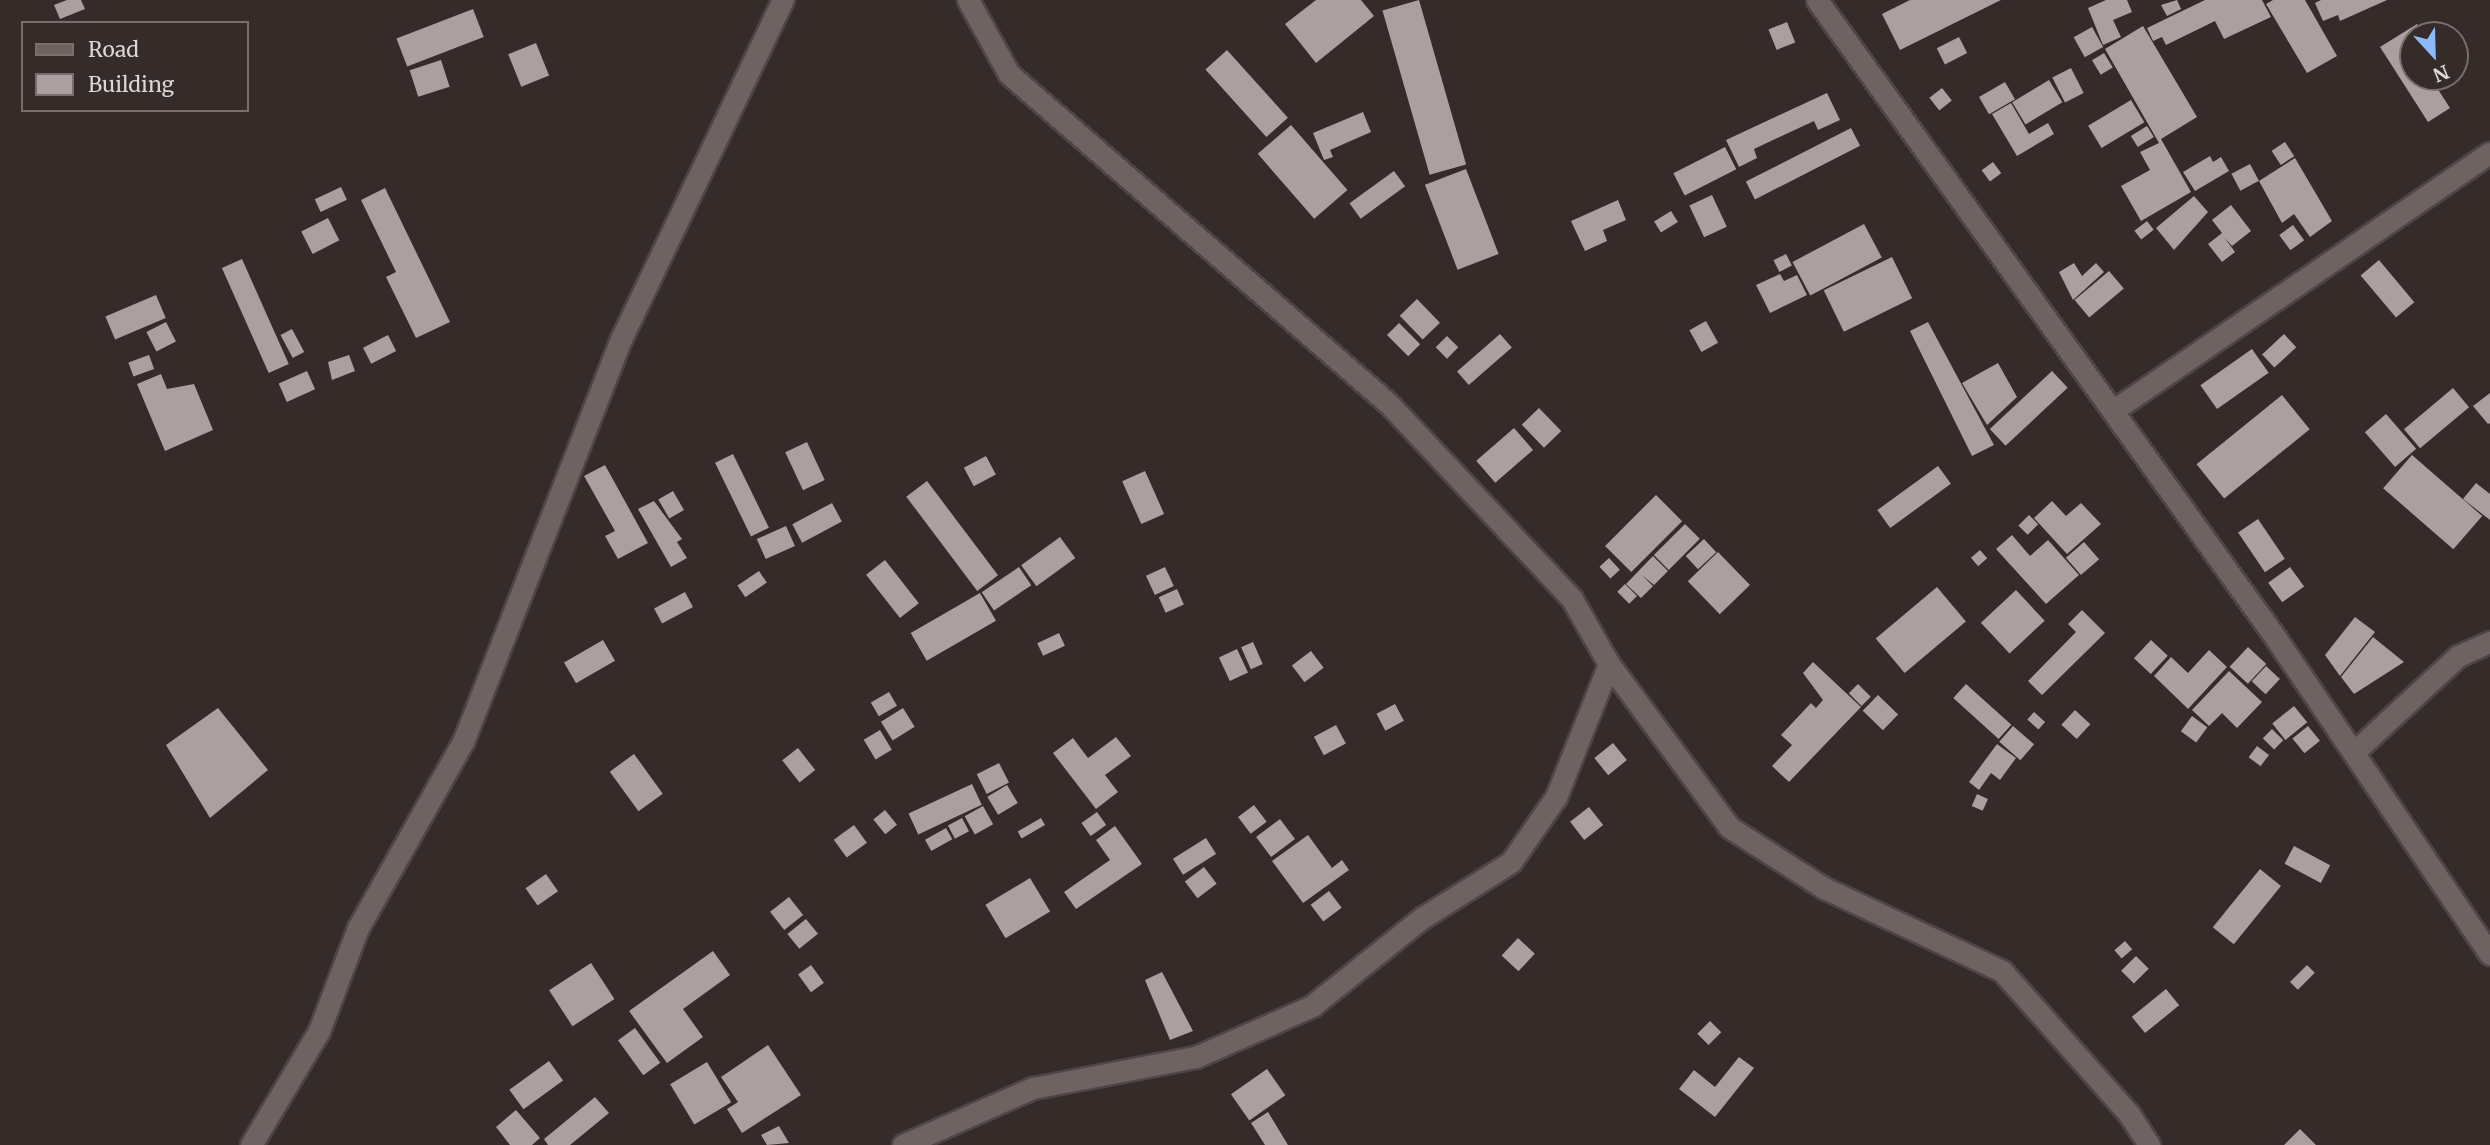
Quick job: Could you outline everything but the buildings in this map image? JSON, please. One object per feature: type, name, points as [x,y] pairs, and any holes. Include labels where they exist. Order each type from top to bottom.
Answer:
[{"type":"street","points":[[251,1145],[319,1031],[358,928],[463,742],[621,339],[782,0]]},
{"type":"street","points":[[968,0],[1009,74],[1389,404],[1572,599],[1609,664],[1729,827],[1824,888],[2002,971],[2129,1114],[2149,1145]]},
{"type":"street","points":[[1817,0],[2114,410],[2354,752],[2490,954]]},
{"type":"street","points":[[2114,410],[2490,153]]},
{"type":"street","points":[[2354,752],[2458,656],[2490,642]]},
{"type":"street","points":[[903,1145],[1032,1088],[1196,1057],[1312,1006],[1422,918],[1511,862],[1556,796],[1609,664]]}]
